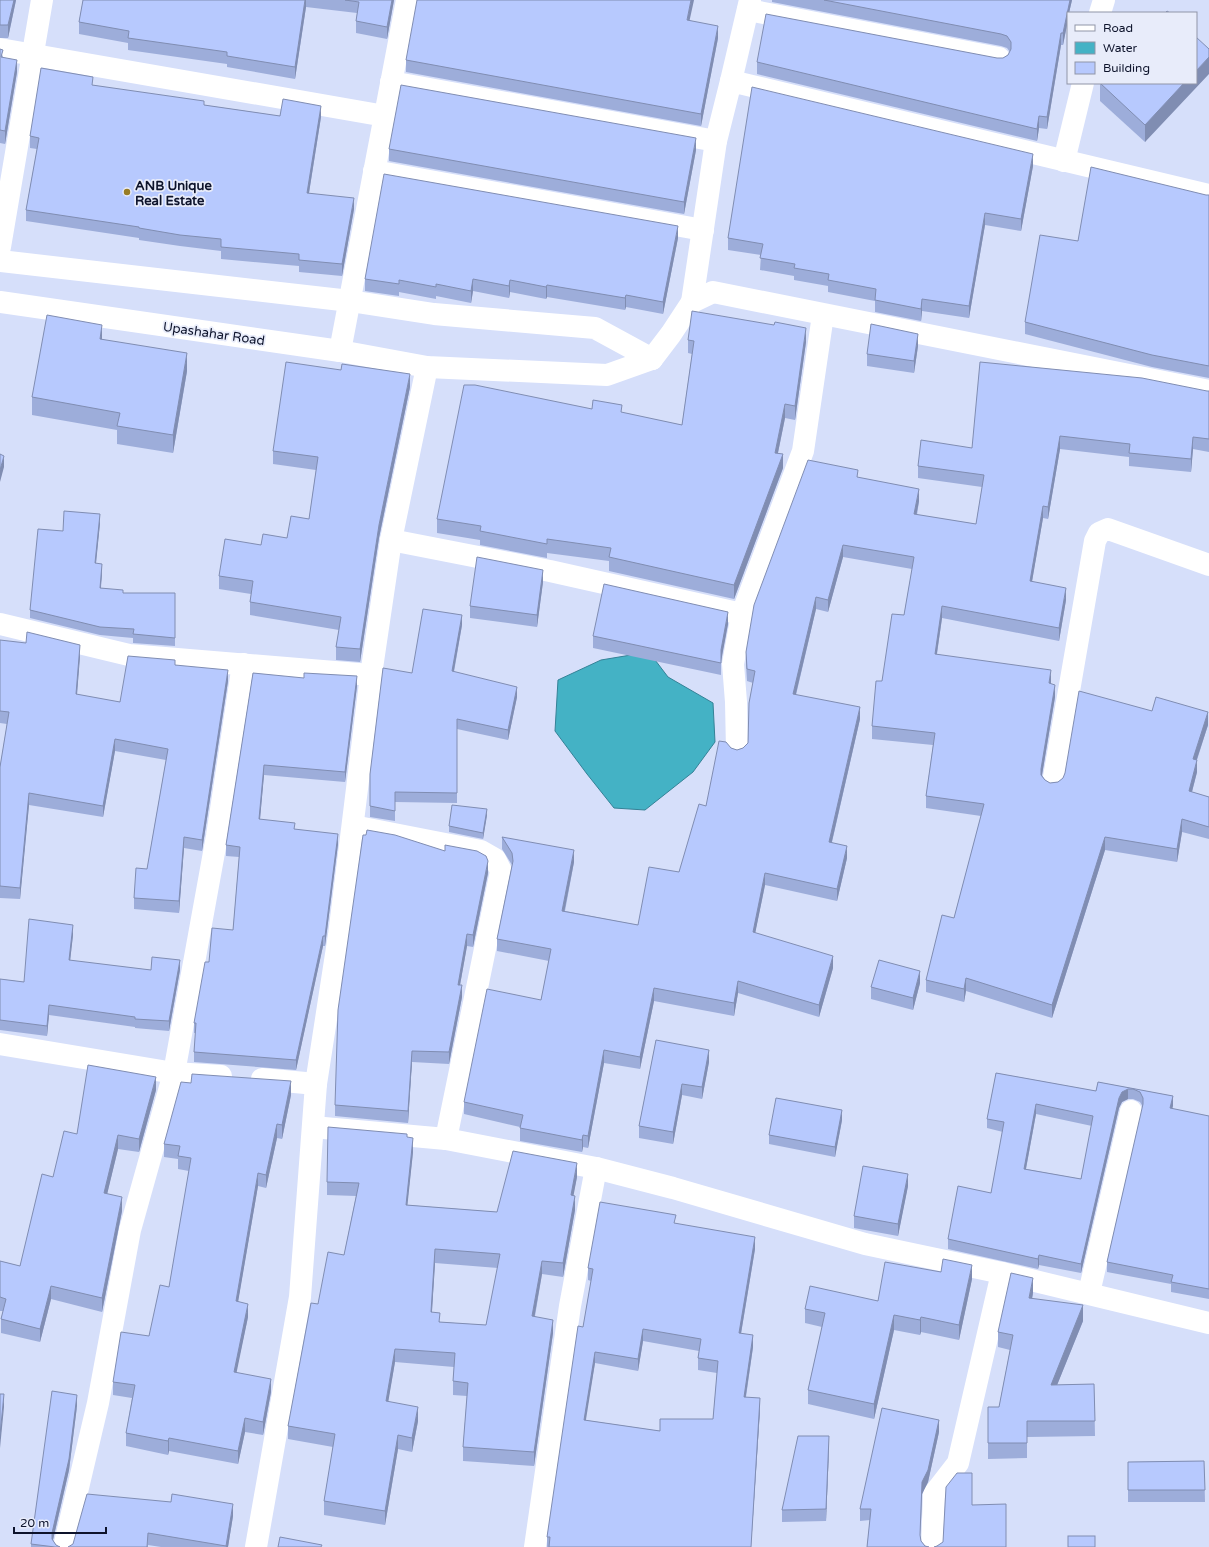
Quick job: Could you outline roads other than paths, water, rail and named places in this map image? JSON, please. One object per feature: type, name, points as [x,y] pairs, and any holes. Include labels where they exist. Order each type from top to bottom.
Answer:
[{"type":"street","points":[[0,247],[42,0]]},
{"type":"street","points":[[340,351],[407,0]]},
{"type":"street","points":[[1100,12],[1104,0]]},
{"type":"street","points":[[0,261],[350,301],[434,314],[595,328],[652,359],[692,302],[716,141],[749,5],[999,58]]},
{"type":"street","points":[[0,49],[385,116]]},
{"type":"street","points":[[731,80],[1064,161],[1209,194]]},
{"type":"street","points":[[391,82],[716,141]]},
{"type":"street","points":[[1064,161],[1084,84]]},
{"type":"street","points":[[374,171],[703,230]]},
{"type":"street","points":[[692,302],[713,292],[1209,391]]},
{"type":"street","name":"Upashahar Road","points":[[0,302],[340,351],[427,367],[607,375],[652,359]]},
{"type":"street","points":[[736,750],[736,702],[733,664],[742,614],[803,451],[823,315]]},
{"type":"street","points":[[256,1547],[300,1297],[316,1084],[339,935],[371,675],[391,540],[427,367]]},
{"type":"street","points":[[1053,783],[1095,541],[1099,533],[1108,529],[1209,565]]},
{"type":"street","points":[[391,540],[550,571],[742,614]]},
{"type":"street","points":[[0,624],[129,655],[371,675]]},
{"type":"street","points":[[64,1547],[98,1403],[130,1230],[174,1072],[217,836],[243,664]]},
{"type":"street","points":[[353,826],[481,851],[495,859],[501,871],[446,1139]]},
{"type":"street","points":[[0,1044],[174,1072],[316,1084]]},
{"type":"street","points":[[1089,1293],[1131,1111]]},
{"type":"street","points":[[313,1127],[446,1139],[596,1168],[673,1188],[865,1244],[1002,1273],[1209,1323]]},
{"type":"street","points":[[535,1547],[570,1306],[596,1168]]},
{"type":"street","points":[[932,1547],[934,1494],[958,1463],[1002,1273]]},
{"type":"water","points":[[649,652],[668,677],[713,703],[715,742],[693,772],[645,810],[614,808],[555,731],[558,680],[601,660]]},
{"type":"place","name":"ANB Unique Real Estate","points":[[127,192]]}]
